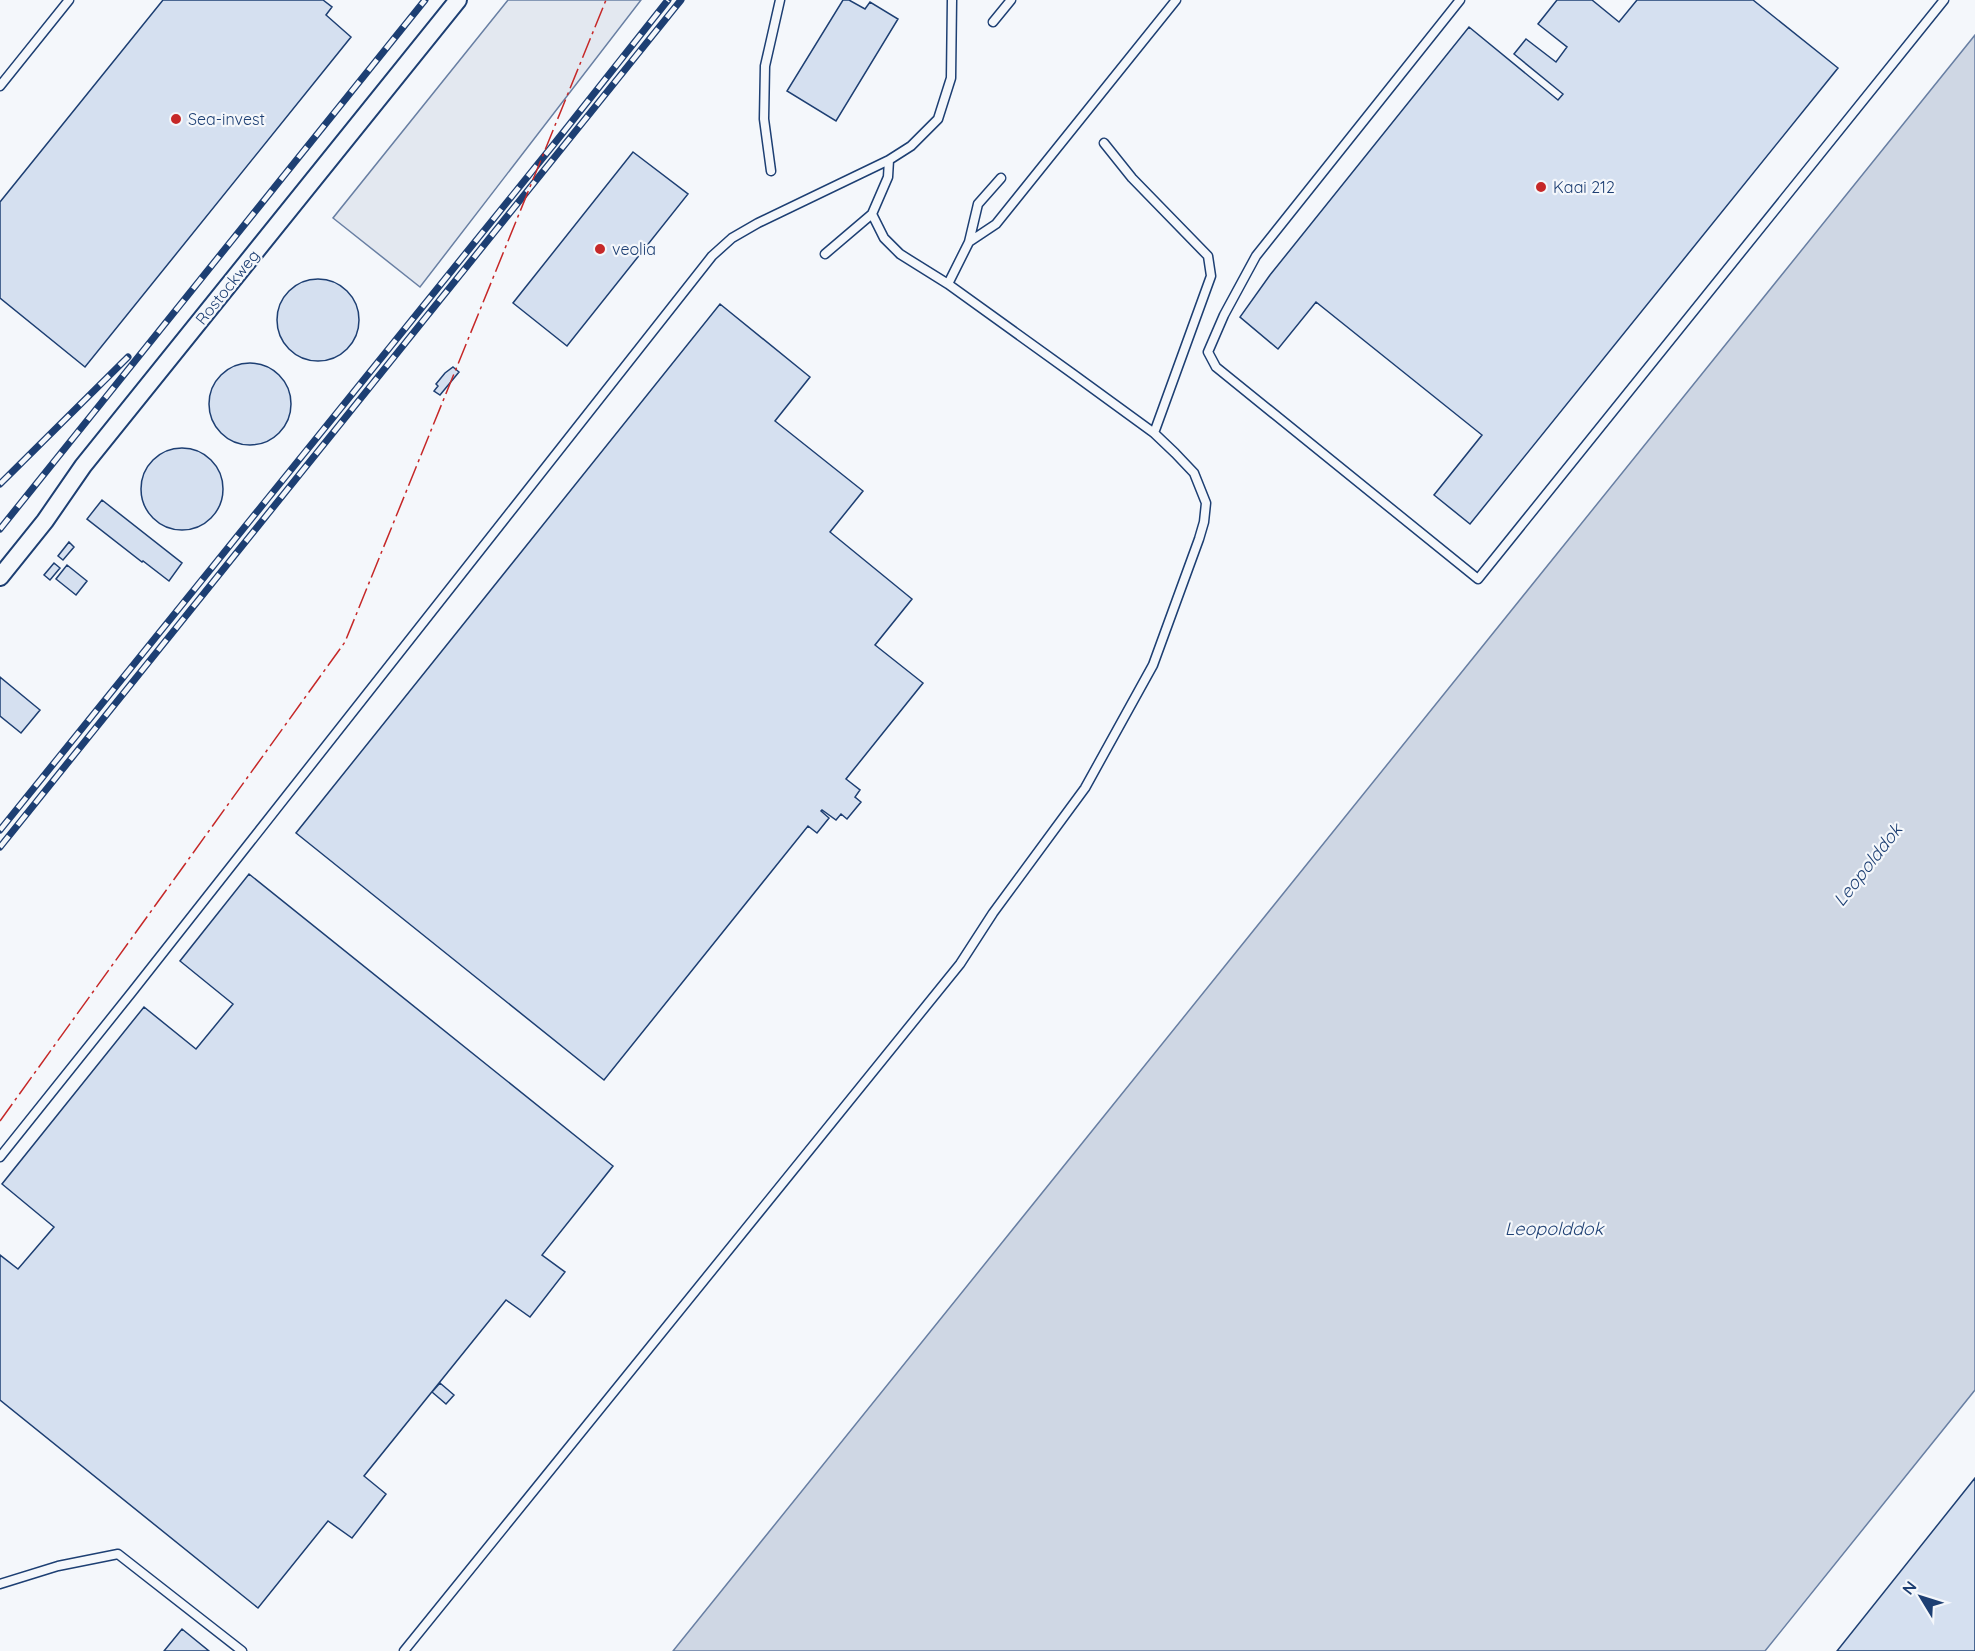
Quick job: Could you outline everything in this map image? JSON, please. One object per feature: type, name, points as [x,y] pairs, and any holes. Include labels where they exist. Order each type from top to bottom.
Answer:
[{"type":"street","name":"Rostockweg","points":[[0,577],[45,521],[83,466],[458,0]]},
{"type":"lane","points":[[0,86],[69,0]]},
{"type":"lane","points":[[771,171],[764,119],[765,66],[780,0]]},
{"type":"lane","points":[[0,1156],[147,974],[712,256],[732,238],[758,223],[889,160],[911,146],[938,119],[951,78],[952,0]]},
{"type":"lane","points":[[993,22],[1011,0]]},
{"type":"lane","points":[[969,242],[996,224],[1176,0]]},
{"type":"lane","points":[[1460,0],[1256,256],[1224,315],[1208,352],[1216,367],[1478,579],[1944,0]]},
{"type":"lane","points":[[1104,143],[1132,178],[1208,256],[1211,276],[1154,433]]},
{"type":"lane","points":[[825,254],[872,214],[888,177],[889,160]]},
{"type":"lane","points":[[948,284],[969,242],[978,204],[1001,178]]},
{"type":"lane","points":[[404,1651],[960,964],[993,913],[1085,788],[1153,665],[1204,522],[1206,503],[1194,473],[1154,433],[948,284],[900,254],[884,238],[872,214]]},
{"type":"lane","points":[[0,1584],[58,1566],[118,1554],[242,1651]]},
{"type":"shaded area","points":[[508,0],[641,0],[420,287],[333,218]]},
{"type":"water","name":"Leopolddok","points":[[1975,35],[1975,1390],[1765,1651],[673,1651]]},
{"type":"building","name":"Sea-invest","points":[[163,0],[323,0],[332,7],[326,15],[351,37],[85,367],[0,298],[0,202]]},
{"type":"building","points":[[843,0],[849,0],[865,9],[870,2],[898,19],[836,121],[787,91]]},
{"type":"building","name":"Kaai 212","points":[[1557,0],[1592,0],[1619,22],[1637,0],[1753,0],[1838,68],[1470,524],[1434,495],[1482,435],[1316,302],[1278,349],[1240,317],[1270,275],[1469,27],[1558,100],[1563,94],[1514,54],[1526,39],[1556,62],[1567,47],[1538,24]]},
{"type":"building","name":"veolia","points":[[633,152],[688,194],[567,346],[513,303]]},
{"type":"building","points":[[310,279],[326,279],[341,286],[352,297],[359,312],[356,336],[347,349],[326,361],[310,361],[295,354],[284,343],[277,328],[277,312],[284,297],[295,286]]},
{"type":"building","points":[[720,304],[810,377],[775,421],[863,491],[830,532],[912,599],[875,645],[923,683],[846,779],[860,790],[855,797],[861,802],[847,819],[841,814],[836,820],[821,811],[829,818],[817,833],[808,826],[604,1080],[296,833]]},
{"type":"building","points":[[242,363],[258,363],[273,370],[284,381],[291,396],[288,420],[279,433],[258,445],[242,445],[227,438],[216,427],[209,412],[209,396],[216,381],[227,370]]},
{"type":"building","points":[[453,367],[459,372],[440,395],[434,391],[438,386],[436,384]]},
{"type":"building","points":[[174,448],[190,448],[205,455],[216,466],[223,481],[220,505],[211,518],[190,530],[174,530],[159,523],[148,512],[141,497],[141,481],[148,466],[159,455]]},
{"type":"building","points":[[102,500],[182,563],[169,581],[87,519]]},
{"type":"building","points":[[69,542],[74,547],[63,560],[58,556]]},
{"type":"building","points":[[54,563],[60,568],[50,580],[44,575]]},
{"type":"building","points":[[67,565],[87,581],[76,595],[56,579]]},
{"type":"building","points":[[0,677],[40,710],[21,733],[0,716]]},
{"type":"building","points":[[249,874],[613,1166],[542,1255],[565,1272],[530,1317],[506,1300],[364,1476],[386,1494],[352,1538],[328,1521],[258,1608],[0,1400],[0,1255],[18,1269],[54,1227],[2,1184],[144,1007],[196,1049],[233,1004],[180,961]]},
{"type":"building","points":[[440,1383],[454,1395],[446,1404],[432,1392]]},
{"type":"building","points":[[1975,1478],[1975,1651],[1837,1651]]},
{"type":"building","points":[[182,1629],[209,1651],[164,1651]]},
{"type":"railway","points":[[0,529],[425,0]]},
{"type":"railway","points":[[0,830],[668,0]]},
{"type":"railway","points":[[0,847],[681,0]]},
{"type":"railway","points":[[0,484],[128,357]]},
{"type":"power","points":[[0,1121],[345,642],[606,0]]},
{"type":"place","name":"Sea-invest","points":[[176,119]]},
{"type":"place","name":"Kaai 212","points":[[1541,187]]},
{"type":"place","name":"veolia","points":[[600,249]]}]
